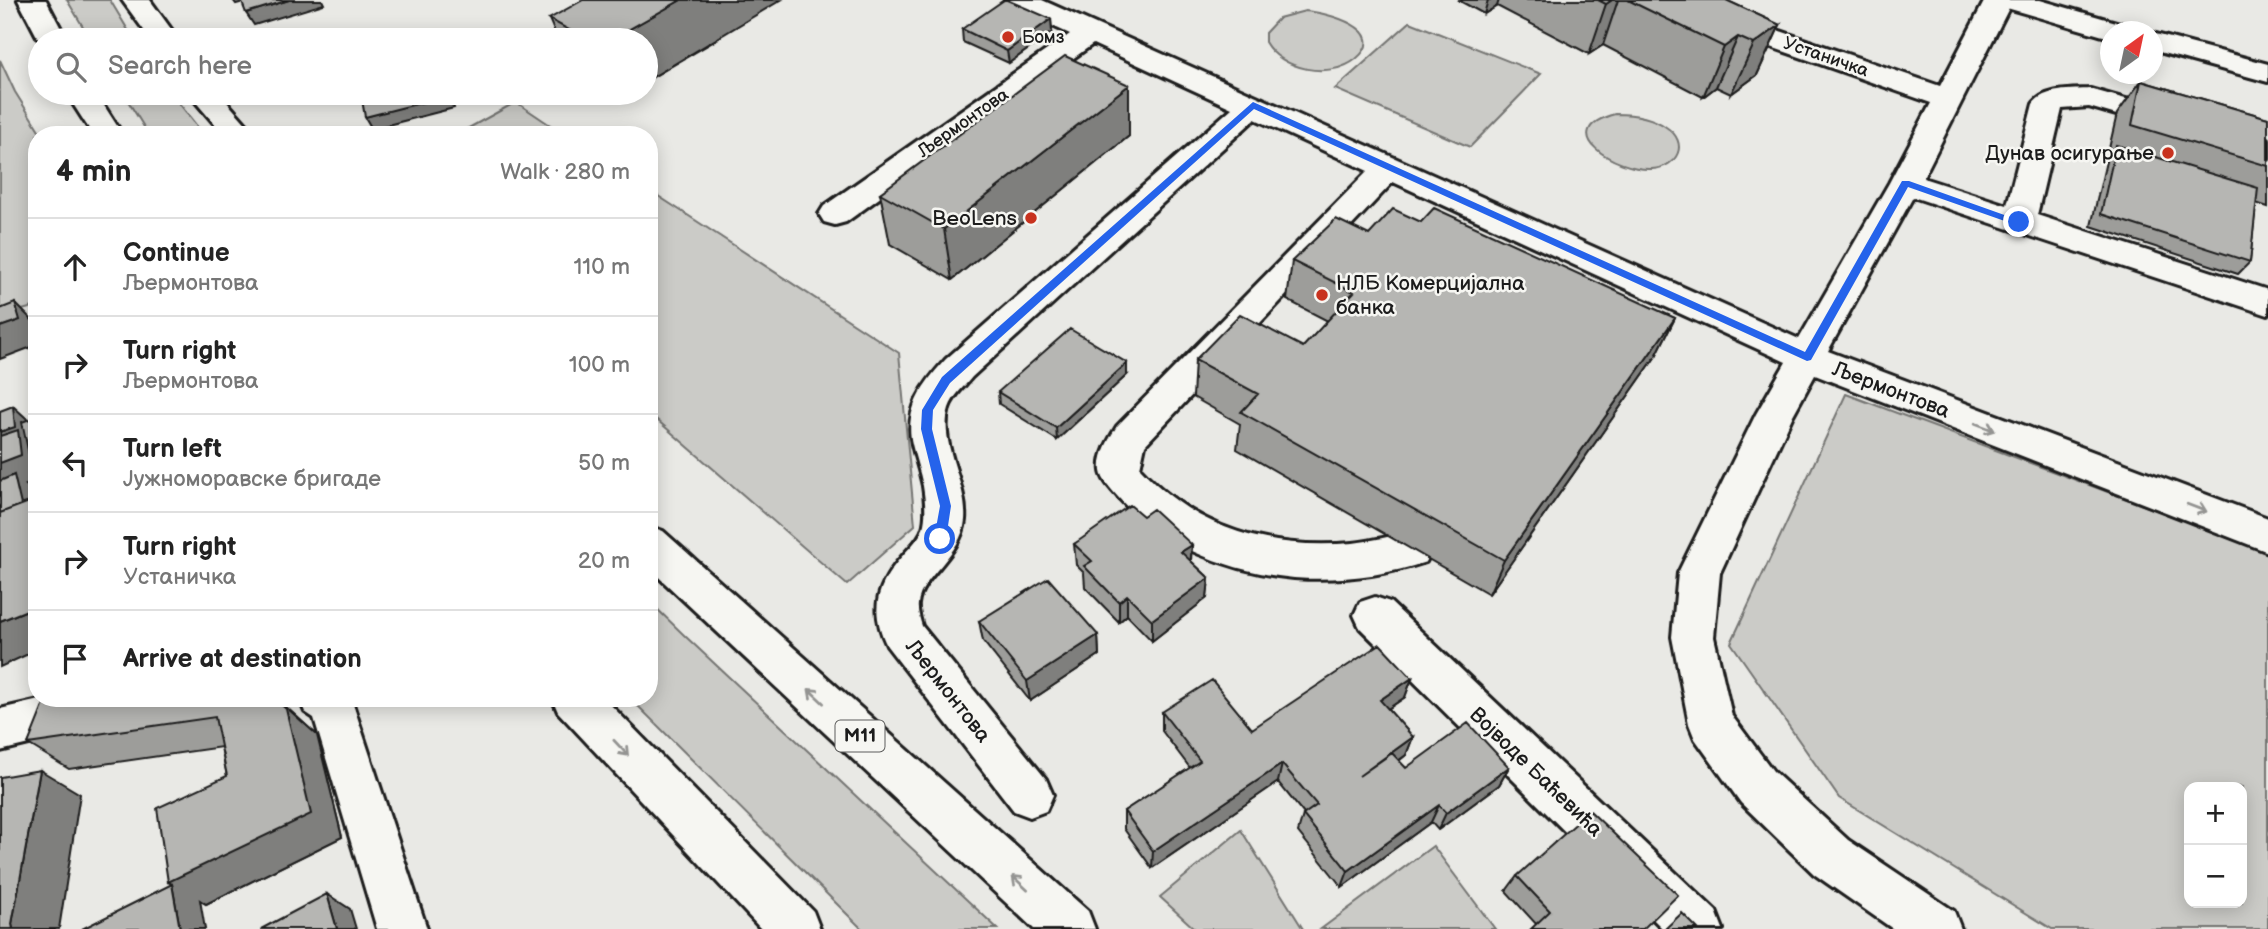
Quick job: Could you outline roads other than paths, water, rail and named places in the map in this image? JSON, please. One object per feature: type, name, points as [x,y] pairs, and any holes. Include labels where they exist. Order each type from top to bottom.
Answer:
[{"type":"main road","points":[[32,0],[47,28]]},
{"type":"main road","points":[[136,0],[156,28]]},
{"type":"main road","name":"Љермонтова","points":[[1019,0],[1807,357],[2268,535]]},
{"type":"main road","name":"Устаничка","points":[[1664,0],[1948,99]]},
{"type":"main road","points":[[1937,929],[1831,857],[1757,786],[1711,724],[1693,637],[1699,573],[1775,414],[1905,183],[1999,0]]},
{"type":"main road","points":[[2010,0],[2100,26]]},
{"type":"main road","name":"Љермонтова","points":[[835,214],[1091,32]]},
{"type":"main road","points":[[2163,44],[2268,74]]},
{"type":"main road","points":[[2019,222],[2048,104],[2063,99],[2090,98],[2268,149]]},
{"type":"main road","points":[[89,105],[102,126]]},
{"type":"main road","points":[[214,105],[233,126]]},
{"type":"main road","name":"Љермонтова","points":[[1030,795],[902,633],[896,604],[908,577],[940,539],[944,524],[946,506],[926,429],[928,410],[946,380],[1253,105]]},
{"type":"main road","points":[[1390,167],[1130,436],[1122,453],[1120,472],[1132,489],[1182,526],[1222,547],[1256,556],[1329,563],[1373,561],[1412,550]]},
{"type":"main road","points":[[1905,183],[2268,303]]},
{"type":"main road","name":"M11","points":[[658,550],[1070,929]]},
{"type":"main road","name":"Војводе Баћевића","points":[[1375,615],[1698,929]]},
{"type":"main road","points":[[0,730],[98,707]]},
{"type":"main road","points":[[329,707],[402,929]]},
{"type":"main road","points":[[583,707],[795,929]]},
{"type":"place","name":"Бомз","points":[[1008,37]]},
{"type":"place","name":"Дунав осигурање","points":[[2168,153]]},
{"type":"place","name":"BeoLens","points":[[1031,218]]},
{"type":"place","name":"НЛБ Комерцијална банка","points":[[1322,295]]}]
